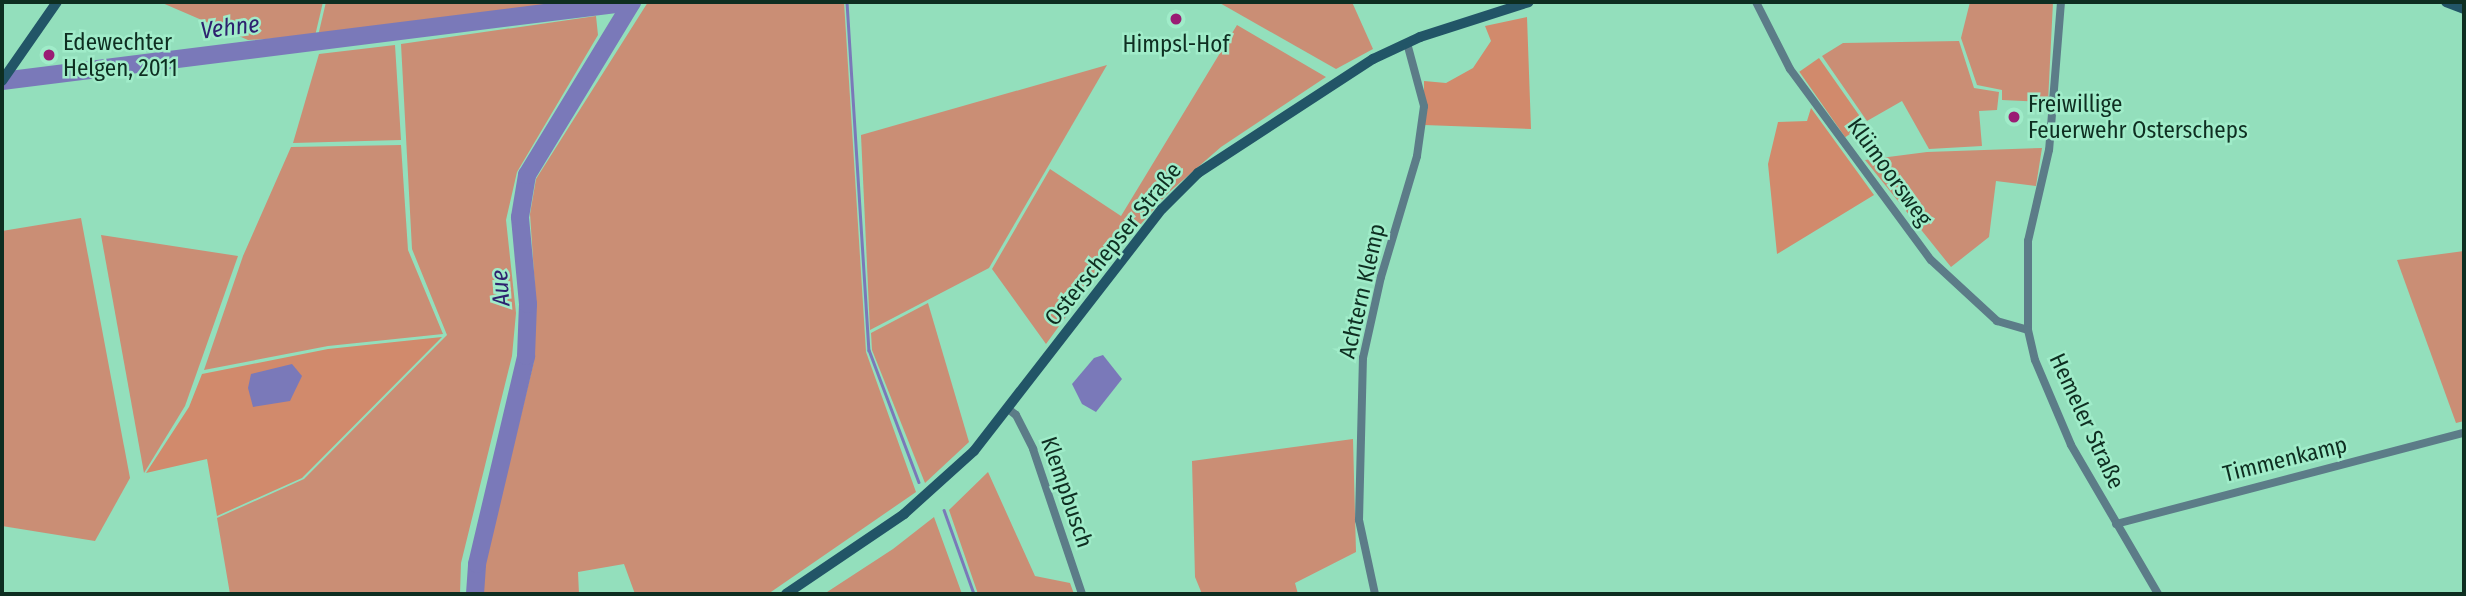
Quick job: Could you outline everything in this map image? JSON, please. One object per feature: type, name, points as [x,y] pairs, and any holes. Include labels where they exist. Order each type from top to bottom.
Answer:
[{"type":"main road","points":[[2,81],[57,2]]},
{"type":"main road","name":"Osterschepser Straße","points":[[786,594],[936,488],[1007,408],[1183,186],[1318,93],[1407,43],[1529,2]]},
{"type":"main road","points":[[2446,2],[2464,9]]},
{"type":"street","name":"Klümoorsweg","points":[[1756,2],[1790,69],[1931,260],[1997,321],[2028,330]]},
{"type":"street","name":"Hemeler Straße","points":[[2061,2],[2049,149],[2028,241],[2028,330],[2035,360],[2071,445],[2158,594]]},
{"type":"street","name":"Achtern Klemp","points":[[1375,594],[1359,520],[1363,358],[1381,276],[1417,156],[1424,106],[1407,43]]},
{"type":"street","name":"Klempbusch","points":[[1007,408],[1016,415],[1033,449],[1082,594]]},
{"type":"street","name":"Timmenkamp","points":[[2116,524],[2464,433]]},
{"type":"shaded area","points":[[160,2],[323,2],[315,36],[248,40]]},
{"type":"shaded area","points":[[326,2],[583,2],[318,36]]},
{"type":"shaded area","points":[[648,2],[844,2],[866,352],[916,492],[768,594],[635,594],[624,564],[578,572],[579,594],[483,594],[485,563],[534,361],[536,303],[530,214],[536,179]]},
{"type":"shaded area","points":[[1218,2],[1352,2],[1373,49],[1336,69]]},
{"type":"shaded area","points":[[1970,2],[2053,2],[2048,102],[2002,100],[2002,90],[1977,85],[1961,38]]},
{"type":"shaded area","points":[[596,16],[598,35],[517,172],[506,220],[516,313],[512,356],[461,563],[460,594],[230,594],[217,518],[304,479],[447,335],[412,249],[401,44]]},
{"type":"shaded area","points":[[1527,17],[1531,129],[1424,125],[1424,81],[1446,83],[1473,68],[1491,41],[1485,26]]},
{"type":"shaded area","points":[[1237,25],[1326,77],[1221,147],[1167,194],[1094,278],[1046,344],[992,269],[1050,169],[1121,216]]},
{"type":"shaded area","points":[[1959,41],[1974,88],[1999,92],[1997,110],[1979,111],[1982,146],[1929,149],[1902,101],[1867,121],[1822,56],[1843,43]]},
{"type":"shaded area","points":[[395,45],[401,140],[293,143],[319,54]]},
{"type":"shaded area","points":[[1819,58],[1865,124],[1845,137],[1799,72]]},
{"type":"shaded area","points":[[1107,65],[989,268],[870,330],[861,135]]},
{"type":"shaded area","points":[[1811,108],[1874,195],[1777,254],[1768,164],[1778,122],[1807,121]]},
{"type":"shaded area","points":[[401,145],[408,250],[443,334],[328,346],[204,370],[243,256],[291,147]]},
{"type":"shaded area","points":[[2042,148],[2036,186],[1996,181],[1989,237],[1951,267],[1865,160],[1927,152]]},
{"type":"shaded area","points":[[81,218],[130,478],[95,541],[2,526],[2,231]]},
{"type":"shaded area","points":[[101,235],[238,256],[185,406],[144,473]]},
{"type":"shaded area","points":[[2464,251],[2464,421],[2456,423],[2397,260]]},
{"type":"shaded area","points":[[928,303],[969,442],[925,483],[872,350],[871,333]]},
{"type":"shaded area","points":[[442,337],[302,478],[217,516],[207,459],[146,473],[189,407],[202,374],[328,349]]},
{"type":"shaded area","points":[[1103,355],[1122,379],[1096,412],[1082,404],[1072,384],[1094,358]]},
{"type":"shaded area","points":[[292,364],[302,376],[290,401],[253,407],[248,388],[251,374]]},
{"type":"shaded area","points":[[1353,439],[1356,552],[1295,583],[1298,594],[1202,594],[1195,577],[1192,461]]},
{"type":"shaded area","points":[[988,472],[1035,576],[1070,583],[1074,594],[978,594],[949,510]]},
{"type":"shaded area","points":[[934,517],[962,594],[824,594],[893,549]]},
{"type":"waterway","name":"Vehne","points":[[2,81],[632,2]]},
{"type":"waterway","name":"Aue","points":[[475,594],[477,564],[526,356],[528,304],[520,217],[527,175],[632,2]]},
{"type":"waterway","points":[[847,2],[869,350],[919,482]]},
{"type":"waterway","points":[[944,510],[974,594]]},
{"type":"place","name":"Himpsl-Hof","points":[[1176,19]]},
{"type":"place","name":"Edewechter Helgen, 2011","points":[[49,55]]},
{"type":"place","name":"Freiwillige Feuerwehr Osterscheps","points":[[2014,117]]}]
